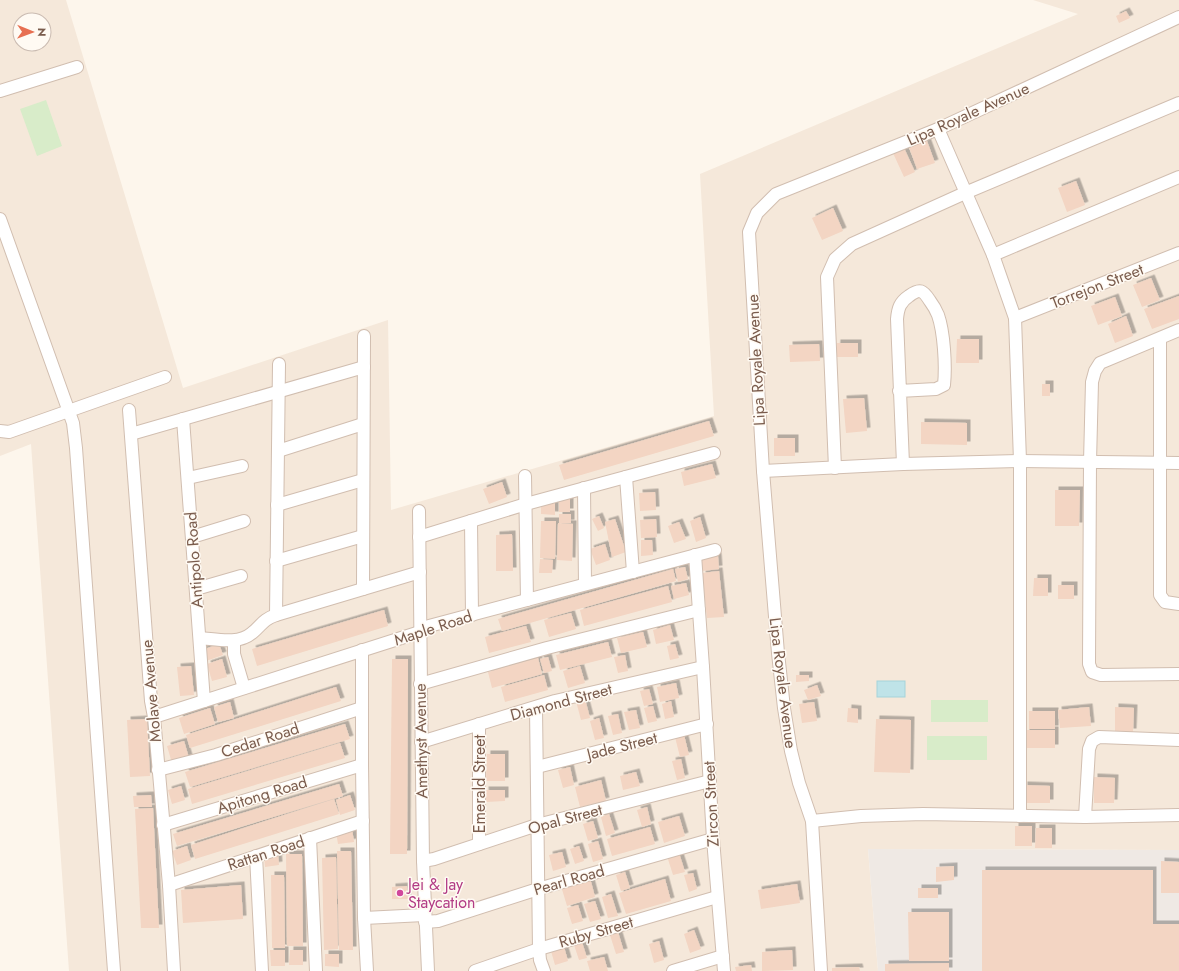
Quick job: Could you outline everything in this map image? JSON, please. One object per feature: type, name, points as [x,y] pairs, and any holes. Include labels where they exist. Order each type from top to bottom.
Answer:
[{"type":"street","name":"Lipa Royale Avenue","points":[[820,971],[812,821],[799,783],[792,752],[784,708],[778,653],[763,471],[749,232],[757,213],[776,194],[938,129],[1179,17]]},
{"type":"street","points":[[0,91],[77,67]]},
{"type":"street","points":[[835,468],[827,277],[835,259],[852,244],[965,193],[1179,103]]},
{"type":"street","points":[[938,129],[993,255],[1015,318],[1020,462],[1020,816]]},
{"type":"street","points":[[993,255],[1179,177]]},
{"type":"street","points":[[0,219],[70,411],[73,423],[114,971]]},
{"type":"street","name":"Torrejon Street","points":[[1015,318],[1179,253]]},
{"type":"street","points":[[900,391],[936,389],[944,385],[945,374],[942,327],[938,313],[925,294],[920,291],[916,291],[902,300],[898,309],[897,319],[903,464]]},
{"type":"street","points":[[1179,330],[1100,363],[1095,371],[1092,382],[1089,664],[1092,672],[1101,675],[1179,674]]},
{"type":"street","points":[[363,589],[364,336]]},
{"type":"street","points":[[1160,338],[1160,595],[1165,602],[1179,604]]},
{"type":"street","points":[[276,614],[279,364]]},
{"type":"street","points":[[131,434],[364,367]]},
{"type":"street","points":[[0,431],[9,432],[165,377]]},
{"type":"street","name":"Molave Avenue","points":[[129,410],[151,701],[154,716],[169,885],[174,971]]},
{"type":"street","name":"Antipolo Road","points":[[183,419],[204,701]]},
{"type":"street","points":[[278,451],[363,424]]},
{"type":"street","points":[[419,537],[526,504],[714,453]]},
{"type":"street","points":[[763,471],[903,464],[1020,462],[1179,463]]},
{"type":"street","points":[[188,478],[242,466]]},
{"type":"street","points":[[525,476],[527,600]]},
{"type":"street","points":[[626,477],[633,572]]},
{"type":"street","points":[[277,505],[364,480]]},
{"type":"street","points":[[584,488],[585,584]]},
{"type":"street","name":"Amethyst Avenue","points":[[419,510],[423,861],[428,971]]},
{"type":"street","points":[[192,537],[244,521]]},
{"type":"street","points":[[471,521],[472,614]]},
{"type":"street","points":[[276,561],[363,536]]},
{"type":"street","name":"Maple Road","points":[[154,716],[420,632],[429,626],[715,550]]},
{"type":"street","name":"Zircon Street","points":[[695,556],[717,897],[724,971]]},
{"type":"street","points":[[200,638],[234,641],[250,635],[266,618],[276,614],[420,572]]},
{"type":"street","points":[[196,589],[241,576]]},
{"type":"street","points":[[420,684],[547,648],[699,610]]},
{"type":"street","points":[[234,641],[234,654],[244,688]]},
{"type":"street","points":[[362,650],[364,918],[367,971]]},
{"type":"street","name":"Diamond Street","points":[[421,742],[432,740],[555,701],[703,667]]},
{"type":"street","name":"Cedar Road","points":[[158,770],[216,755],[362,708]]},
{"type":"street","points":[[536,708],[539,949],[540,960],[544,971]]},
{"type":"street","name":"Emerald Street","points":[[479,724],[479,844]]},
{"type":"street","name":"Jade Street","points":[[537,767],[707,724]]},
{"type":"street","points":[[1085,817],[1089,749],[1092,741],[1099,737],[1179,740]]},
{"type":"street","name":"Apitong Road","points":[[163,825],[362,765]]},
{"type":"street","name":"Opal Street","points":[[423,861],[434,859],[537,826],[710,781]]},
{"type":"street","points":[[812,821],[861,816],[923,814],[1085,817],[1179,815]]},
{"type":"street","name":"Rattan Road","points":[[169,885],[363,821]]},
{"type":"street","points":[[310,838],[316,971]]},
{"type":"street","name":"Pearl Road","points":[[364,918],[425,919],[438,921],[538,889],[713,839]]},
{"type":"street","points":[[256,856],[262,971]]},
{"type":"street","name":"Ruby Street","points":[[475,971],[539,949],[717,897]]},
{"type":"street","points":[[673,971],[723,956]]},
{"type":"shaded area","points":[[0,0],[66,0],[183,388],[388,320],[391,510],[714,416],[700,174],[1078,14],[1033,0],[1179,0],[1179,850],[868,849],[878,971],[69,971],[31,444],[0,456]]},
{"type":"shaded area","points":[[868,849],[1179,850],[1179,971],[878,971]]},
{"type":"green space","points":[[46,100],[62,146],[37,156],[20,109]]},
{"type":"green space","points":[[931,700],[988,700],[988,722],[931,722]]},
{"type":"green space","points":[[927,736],[987,736],[987,760],[927,760]]},
{"type":"water","points":[[877,681],[905,681],[905,697],[877,697]]},
{"type":"building","points":[[1126,11],[1130,18],[1119,23],[1116,16]]},
{"type":"building","points":[[927,141],[935,163],[917,169],[909,147]]},
{"type":"building","points":[[904,148],[915,172],[904,177],[893,153]]},
{"type":"building","points":[[1076,181],[1085,205],[1067,212],[1058,188]]},
{"type":"building","points":[[833,208],[843,231],[822,240],[812,218]]},
{"type":"building","points":[[1151,278],[1160,300],[1142,307],[1133,285]]},
{"type":"building","points":[[1179,296],[1179,319],[1152,329],[1144,309]]},
{"type":"building","points":[[1115,297],[1122,316],[1098,325],[1091,306]]},
{"type":"building","points":[[1126,316],[1133,336],[1115,343],[1108,324]]},
{"type":"building","points":[[957,339],[979,339],[979,363],[956,363]]},
{"type":"building","points":[[837,343],[858,343],[858,357],[836,357]]},
{"type":"building","points":[[819,344],[820,361],[790,362],[789,345]]},
{"type":"building","points":[[1042,384],[1050,384],[1050,396],[1042,396]]},
{"type":"building","points":[[864,398],[867,431],[846,433],[843,399]]},
{"type":"building","points":[[709,421],[714,436],[564,480],[559,465]]},
{"type":"building","points":[[921,422],[967,423],[967,445],[921,444]]},
{"type":"building","points":[[774,438],[795,438],[795,456],[774,456]]},
{"type":"building","points":[[712,464],[716,478],[684,486],[681,472]]},
{"type":"building","points":[[502,482],[507,497],[489,504],[483,489]]},
{"type":"building","points":[[1055,490],[1080,490],[1079,526],[1055,526]]},
{"type":"building","points":[[655,492],[656,510],[640,511],[639,493]]},
{"type":"building","points":[[559,496],[570,496],[570,512],[559,512]]},
{"type":"building","points":[[541,503],[555,503],[555,515],[541,514]]},
{"type":"building","points":[[559,514],[571,514],[571,523],[559,523]]},
{"type":"building","points":[[599,516],[604,528],[598,531],[592,519]]},
{"type":"building","points":[[700,517],[706,538],[696,542],[690,521]]},
{"type":"building","points":[[615,519],[626,552],[612,557],[605,522]]},
{"type":"building","points":[[656,519],[657,537],[641,538],[640,520]]},
{"type":"building","points":[[541,521],[556,521],[555,559],[540,558]]},
{"type":"building","points":[[679,522],[686,539],[674,543],[668,526]]},
{"type":"building","points":[[558,523],[573,524],[572,561],[557,560]]},
{"type":"building","points":[[512,534],[513,571],[496,571],[496,535]]},
{"type":"building","points":[[641,540],[652,540],[653,555],[641,556]]},
{"type":"building","points":[[605,544],[610,560],[596,565],[590,549]]},
{"type":"building","points":[[718,556],[719,569],[702,571],[701,558]]},
{"type":"building","points":[[540,559],[553,560],[552,573],[539,573]]},
{"type":"building","points":[[685,567],[688,579],[678,582],[675,569]]},
{"type":"building","points":[[673,569],[676,581],[502,631],[498,619]]},
{"type":"building","points":[[719,571],[724,617],[707,618],[702,573]]},
{"type":"building","points":[[1034,578],[1048,578],[1048,596],[1033,596]]},
{"type":"building","points":[[686,583],[689,595],[674,599],[671,586]]},
{"type":"building","points":[[1058,585],[1074,585],[1074,599],[1058,599]]},
{"type":"building","points":[[668,586],[672,602],[584,626],[580,610]]},
{"type":"building","points":[[384,610],[388,626],[257,666],[252,649]]},
{"type":"building","points":[[571,613],[576,629],[549,637],[544,620]]},
{"type":"building","points":[[670,625],[674,640],[656,644],[653,630]]},
{"type":"building","points":[[526,626],[531,642],[489,653],[485,637]]},
{"type":"building","points":[[643,632],[647,647],[621,653],[617,638]]},
{"type":"building","points":[[608,642],[612,657],[560,670],[556,655]]},
{"type":"building","points":[[219,644],[223,655],[206,661],[202,650]]},
{"type":"building","points":[[675,644],[679,658],[670,660],[667,646]]},
{"type":"building","points":[[625,655],[628,671],[618,673],[614,657]]},
{"type":"building","points":[[548,657],[552,671],[544,673],[540,659]]},
{"type":"building","points":[[538,658],[542,674],[492,688],[488,672]]},
{"type":"building","points":[[222,659],[227,677],[212,681],[207,664]]},
{"type":"building","points":[[392,659],[408,659],[407,854],[390,854]]},
{"type":"building","points":[[191,666],[194,695],[180,696],[177,667]]},
{"type":"building","points":[[580,666],[585,683],[568,688],[563,671]]},
{"type":"building","points":[[544,675],[548,690],[505,702],[501,687]]},
{"type":"building","points":[[796,675],[809,675],[809,681],[796,682]]},
{"type":"building","points":[[676,683],[679,698],[660,702],[657,687]]},
{"type":"building","points":[[817,685],[821,696],[808,700],[804,690]]},
{"type":"building","points":[[336,687],[341,701],[190,748],[186,735]]},
{"type":"building","points":[[649,689],[653,704],[644,706],[640,691]]},
{"type":"building","points":[[585,699],[590,718],[581,720],[576,701]]},
{"type":"building","points":[[671,701],[674,717],[665,719],[662,704]]},
{"type":"building","points":[[230,702],[234,718],[218,722],[214,707]]},
{"type":"building","points":[[814,702],[817,721],[802,723],[799,704]]},
{"type":"building","points":[[653,706],[657,721],[648,723],[644,708]]},
{"type":"building","points":[[1089,707],[1091,726],[1060,728],[1058,710]]},
{"type":"building","points":[[1115,707],[1134,708],[1133,732],[1115,732]]},
{"type":"building","points":[[210,708],[215,724],[184,734],[179,718]]},
{"type":"building","points":[[848,708],[858,709],[858,723],[847,722]]},
{"type":"building","points":[[636,710],[640,728],[629,730],[624,712]]},
{"type":"building","points":[[1029,711],[1055,711],[1055,729],[1029,729]]},
{"type":"building","points":[[618,714],[622,733],[613,735],[608,716]]},
{"type":"building","points":[[599,718],[604,738],[595,740],[590,721]]},
{"type":"building","points":[[147,719],[150,776],[130,777],[127,720]]},
{"type":"building","points":[[876,719],[911,720],[910,773],[874,772]]},
{"type":"building","points":[[345,724],[350,739],[190,787],[185,772]]},
{"type":"building","points":[[1026,730],[1055,730],[1055,748],[1026,748]]},
{"type":"building","points":[[684,735],[689,755],[680,757],[675,737]]},
{"type":"building","points":[[184,741],[189,758],[172,763],[167,746]]},
{"type":"building","points":[[340,743],[345,758],[192,804],[188,789]]},
{"type":"building","points":[[487,754],[505,754],[505,781],[486,781]]},
{"type":"building","points":[[681,759],[685,778],[677,780],[672,761]]},
{"type":"building","points":[[570,767],[574,785],[563,788],[558,770]]},
{"type":"building","points":[[636,772],[640,786],[623,790],[620,776]]},
{"type":"building","points":[[1094,777],[1115,778],[1114,803],[1094,803]]},
{"type":"building","points":[[601,780],[606,801],[580,807],[575,787]]},
{"type":"building","points":[[339,784],[343,796],[177,846],[173,834]]},
{"type":"building","points":[[1024,785],[1050,786],[1050,803],[1024,803]]},
{"type":"building","points":[[181,786],[185,800],[172,804],[168,790]]},
{"type":"building","points":[[485,790],[505,790],[505,801],[486,802]]},
{"type":"building","points":[[151,795],[152,807],[134,807],[133,796]]},
{"type":"building","points":[[350,795],[355,810],[340,815],[336,800]]},
{"type":"building","points":[[334,799],[339,814],[195,859],[191,845]]},
{"type":"building","points":[[647,807],[651,824],[642,827],[637,810]]},
{"type":"building","points":[[153,808],[159,928],[141,928],[135,809]]},
{"type":"building","points":[[609,814],[615,833],[606,836],[601,817]]},
{"type":"building","points":[[679,816],[685,836],[664,843],[658,822]]},
{"type":"building","points":[[593,821],[598,838],[588,841],[583,824]]},
{"type":"building","points":[[1015,826],[1032,826],[1032,846],[1015,846]]},
{"type":"building","points":[[650,827],[655,844],[612,856],[607,839]]},
{"type":"building","points":[[1036,828],[1052,828],[1052,848],[1035,848]]},
{"type":"building","points":[[352,829],[354,842],[338,844],[336,832]]},
{"type":"building","points":[[598,841],[603,859],[593,862],[588,844]]},
{"type":"building","points":[[187,846],[191,860],[177,865],[172,851]]},
{"type":"building","points":[[579,846],[584,861],[575,864],[570,849]]},
{"type":"building","points":[[337,851],[351,851],[353,950],[339,950]]},
{"type":"building","points":[[562,852],[566,867],[553,871],[549,855]]},
{"type":"building","points":[[679,853],[685,872],[673,875],[667,856]]},
{"type":"building","points":[[278,854],[279,865],[265,867],[264,855]]},
{"type":"building","points":[[286,854],[302,854],[303,946],[287,946]]},
{"type":"building","points":[[336,857],[338,949],[324,950],[322,858]]},
{"type":"building","points":[[1161,861],[1179,862],[1179,893],[1161,893]]},
{"type":"building","points":[[954,866],[954,880],[936,882],[936,867]]},
{"type":"building","points":[[982,870],[1153,870],[1153,924],[1179,924],[1179,971],[982,971]]},
{"type":"building","points":[[625,872],[630,888],[621,891],[616,875]]},
{"type":"building","points":[[693,873],[697,889],[689,892],[684,875]]},
{"type":"building","points":[[271,875],[284,875],[285,948],[272,948]]},
{"type":"building","points":[[590,878],[595,897],[567,906],[561,886]]},
{"type":"building","points":[[665,879],[671,901],[626,914],[619,893]]},
{"type":"building","points":[[797,884],[800,903],[761,909],[758,890]]},
{"type":"building","points":[[241,885],[243,919],[183,923],[181,890]]},
{"type":"building","name":"Jei & Jay Staycation","points":[[407,886],[408,899],[392,899],[392,887]]},
{"type":"building","points":[[918,888],[938,888],[938,898],[918,898]]},
{"type":"building","points":[[611,894],[618,916],[608,918],[602,897]]},
{"type":"building","points":[[595,901],[601,919],[590,922],[584,904]]},
{"type":"building","points":[[578,905],[583,921],[572,924],[567,908]]},
{"type":"building","points":[[908,912],[949,912],[949,961],[909,961]]},
{"type":"building","points":[[694,930],[701,949],[690,953],[684,934]]},
{"type":"building","points":[[618,932],[624,952],[616,954],[610,935]]},
{"type":"building","points":[[581,939],[587,958],[579,960],[573,942]]},
{"type":"building","points":[[659,941],[664,960],[654,963],[649,944]]},
{"type":"building","points":[[564,947],[568,961],[555,965],[551,951]]},
{"type":"building","points":[[270,950],[285,950],[285,966],[271,966]]},
{"type":"building","points":[[290,950],[303,950],[303,965],[289,965]]},
{"type":"building","points":[[792,950],[793,970],[762,971],[762,952]]},
{"type":"building","points":[[325,954],[339,954],[339,967],[325,966]]},
{"type":"building","points":[[604,957],[608,971],[590,971],[587,961]]},
{"type":"building","points":[[949,963],[949,971],[885,971],[885,964]]},
{"type":"building","points":[[751,965],[752,971],[736,971],[735,967]]},
{"type":"building","points":[[859,967],[860,971],[832,971],[832,968]]},
{"type":"place","name":"Jei & Jay Staycation","points":[[400,893]]}]
